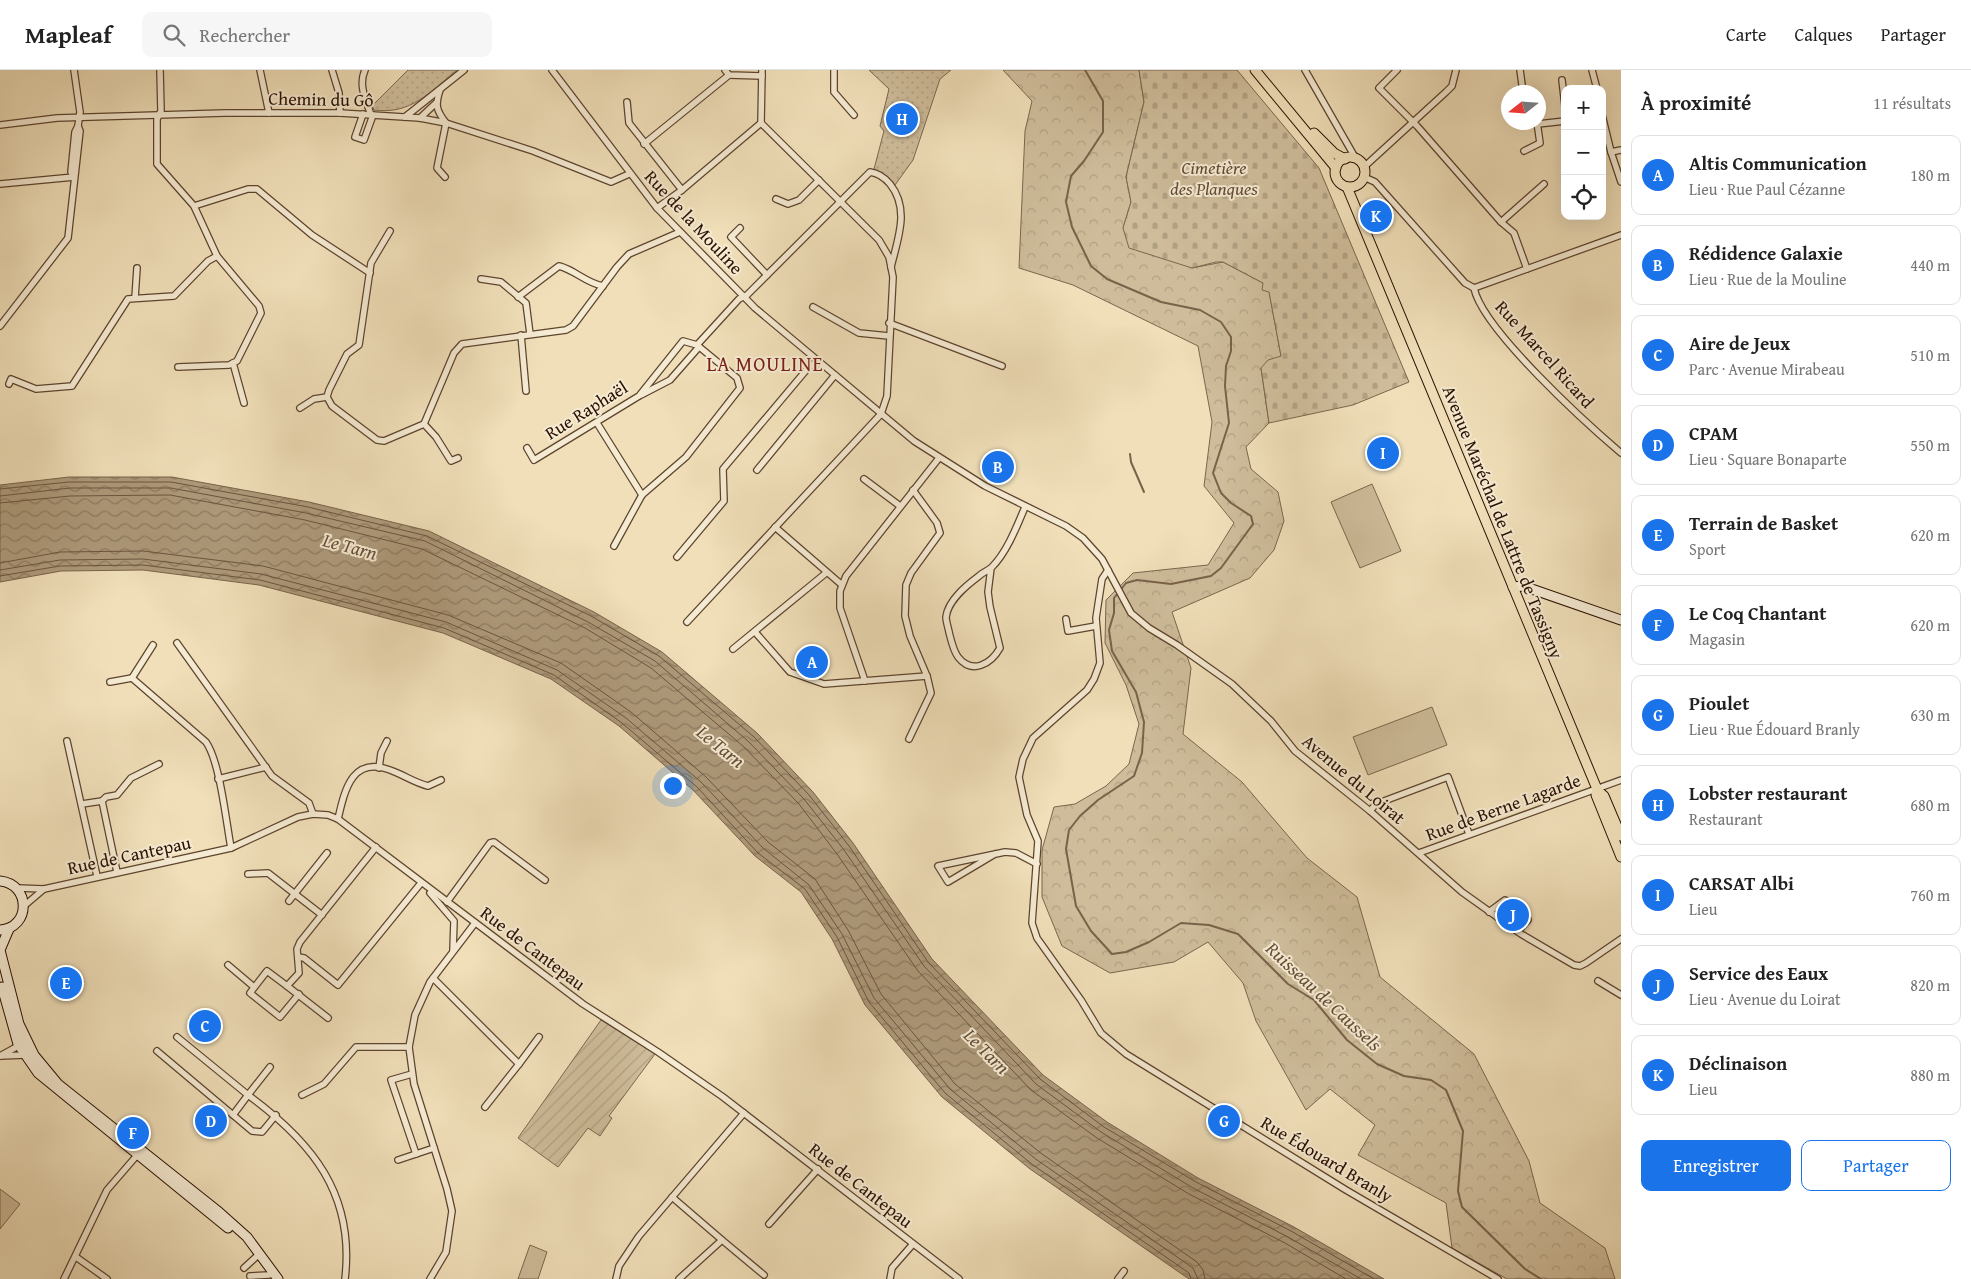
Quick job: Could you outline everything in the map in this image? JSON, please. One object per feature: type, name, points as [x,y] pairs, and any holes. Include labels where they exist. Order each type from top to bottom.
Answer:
[{"type":"main road","points":[[1256,70],[1336,168],[1336,178],[1359,179],[1350,159],[1334,153],[1281,100]]},
{"type":"main road","points":[[1336,168],[1350,159]]},
{"type":"main road","name":"Avenue Maréchal de Lattre de Tassigny","points":[[1359,179],[1352,199],[1597,790],[1596,795],[1621,857]]},
{"type":"main road","points":[[1513,587],[1523,586],[1621,620]]},
{"type":"main road","points":[[1597,790],[1604,796],[1621,836]]},
{"type":"main road","points":[[0,881],[12,884],[18,888],[24,906],[20,920],[5,929],[0,950],[18,1024],[34,1055],[52,1078],[228,1227],[256,1257],[270,1277]]},
{"type":"main road","points":[[0,978],[23,1049],[49,1084],[247,1237],[278,1279]]},
{"type":"street","points":[[0,326],[68,238],[80,131],[78,126],[79,117],[74,70]]},
{"type":"street","points":[[160,70],[162,111],[157,119],[157,164],[194,206],[217,256],[259,306],[261,313],[237,361],[229,365],[178,367]]},
{"type":"street","points":[[260,70],[269,113]]},
{"type":"street","points":[[332,70],[339,93],[340,114]]},
{"type":"street","points":[[363,114],[355,137],[364,140],[372,115],[362,88],[364,70]]},
{"type":"street","points":[[405,117],[464,70]]},
{"type":"street","name":"Rue de la Mouline","points":[[552,70],[629,174],[657,208],[742,297],[914,441],[939,458],[1025,507],[1066,526],[1086,540],[1108,570],[1130,613]]},
{"type":"street","points":[[834,70],[834,92],[854,115]]},
{"type":"street","points":[[1305,70],[1348,146],[1350,159]]},
{"type":"street","points":[[1397,70],[1379,88],[1501,222],[1514,233],[1527,269]]},
{"type":"street","points":[[1359,179],[1452,86],[1456,70]]},
{"type":"street","points":[[1520,70],[1522,85]]},
{"type":"street","points":[[1592,70],[1596,85]]},
{"type":"street","points":[[644,144],[727,72],[762,73],[761,123],[879,240],[889,256],[893,277],[889,323],[887,396],[881,414],[687,622]]},
{"type":"street","points":[[1562,80],[1563,85]]},
{"type":"street","points":[[440,90],[436,103],[437,112],[446,123],[437,168],[445,178]]},
{"type":"street","points":[[627,102],[629,123],[682,190]]},
{"type":"street","points":[[420,118],[436,103]]},
{"type":"street","name":"Chemin du Gô","points":[[0,125],[79,117],[269,113],[363,114],[420,118],[446,123],[533,151],[611,182],[629,174]]},
{"type":"street","points":[[1546,122],[1561,121]]},
{"type":"street","points":[[657,208],[682,190],[761,123]]},
{"type":"street","points":[[1524,151],[1540,143],[1539,130]]},
{"type":"street","points":[[1606,130],[1621,182]]},
{"type":"street","points":[[1611,152],[1621,150]]},
{"type":"street","points":[[639,396],[670,380],[742,297],[767,275],[870,172],[887,180],[900,201],[900,230],[891,268]]},
{"type":"street","points":[[0,184],[74,177]]},
{"type":"street","name":"Rue Marcel Ricard","points":[[1359,179],[1375,182],[1465,283],[1474,288],[1481,306],[1515,349],[1559,396],[1621,453]]},
{"type":"street","points":[[776,199],[788,204],[799,200],[819,180]]},
{"type":"street","points":[[1501,222],[1544,184]]},
{"type":"street","points":[[194,206],[248,189],[257,189],[312,235],[370,272]]},
{"type":"street","points":[[740,228],[731,237],[767,275]]},
{"type":"street","points":[[390,231],[371,264],[359,345],[347,354],[327,397],[332,406],[377,440],[384,441],[424,424],[454,353],[462,344],[566,330],[573,326],[629,254],[680,232]]},
{"type":"street","points":[[1474,288],[1621,235]]},
{"type":"street","points":[[9,384],[11,379],[36,389],[72,386],[128,299],[174,296],[208,261],[217,256]]},
{"type":"street","points":[[518,297],[559,266],[594,284],[603,286]]},
{"type":"street","points":[[135,298],[137,268]]},
{"type":"street","points":[[480,279],[501,282],[526,304],[530,334]]},
{"type":"street","points":[[813,307],[859,333],[889,336]]},
{"type":"street","points":[[889,323],[1002,366]]},
{"type":"street","points":[[521,335],[526,391]]},
{"type":"street","name":"Rue Raphaël","points":[[527,448],[534,460],[597,424],[639,396],[683,341],[698,346]]},
{"type":"street","points":[[614,546],[642,495],[686,457],[740,388],[737,378],[698,346]]},
{"type":"street","points":[[677,557],[724,501],[723,469],[808,368],[818,361]]},
{"type":"street","points":[[233,363],[244,403]]},
{"type":"street","points":[[757,470],[835,375]]},
{"type":"street","points":[[300,408],[314,399],[327,397]]},
{"type":"street","points":[[424,424],[436,437],[451,461],[458,458]]},
{"type":"street","points":[[597,424],[642,495]]},
{"type":"street","points":[[865,680],[840,608],[842,585],[846,576],[939,458]]},
{"type":"street","points":[[864,479],[900,506]]},
{"type":"street","points":[[909,739],[931,693],[927,676],[910,636],[904,616],[906,585],[911,573],[940,533],[937,523],[913,490]]},
{"type":"street","points":[[991,568],[988,592],[1000,648],[994,659],[983,666],[967,665],[954,650],[946,618],[949,607],[980,574],[991,568],[1004,550],[1025,507]]},
{"type":"street","points":[[775,527],[842,585]]},
{"type":"street","name":"Rue Édouard Branly","points":[[1108,570],[1100,585],[1096,626],[1100,663],[1094,680],[1087,690],[1038,733],[1023,760],[1019,777],[1027,815],[1038,841],[1032,923],[1037,938],[1107,1040],[1126,1054],[1346,1190],[1498,1279]]},
{"type":"street","points":[[733,648],[826,573]]},
{"type":"street","name":"Avenue du Loirat","points":[[1130,613],[1149,628],[1178,644],[1232,684],[1271,721],[1295,750],[1370,810],[1462,892],[1489,912],[1568,962],[1580,966],[1621,939]]},
{"type":"street","points":[[1066,619],[1068,632],[1096,626]]},
{"type":"street","points":[[755,632],[790,672],[802,678],[824,684],[927,676]]},
{"type":"street","points":[[178,643],[272,776],[309,803],[312,814]]},
{"type":"street","points":[[110,682],[132,678],[153,645]]},
{"type":"street","points":[[132,678],[206,742],[210,748],[231,848]]},
{"type":"street","points":[[67,741],[97,876]]},
{"type":"street","points":[[379,768],[381,753],[387,741]]},
{"type":"street","points":[[82,804],[102,801],[106,797],[116,794],[131,778],[159,764]]},
{"type":"street","points":[[218,779],[266,767]]},
{"type":"street","points":[[338,819],[344,791],[354,775],[370,768],[394,771],[415,783],[428,786],[441,780]]},
{"type":"street","points":[[1370,810],[1376,804],[1448,777],[1469,834]]},
{"type":"street","name":"Rue de Berne Lagarde","points":[[1419,853],[1621,780]]},
{"type":"street","points":[[102,801],[117,872]]},
{"type":"street","name":"Rue de Cantepau","points":[[18,888],[44,890],[97,876],[231,848],[298,817],[312,814],[328,815],[338,819],[583,1004],[658,1052],[744,1113],[959,1279]]},
{"type":"street","points":[[447,902],[490,843],[494,842],[545,880]]},
{"type":"street","points":[[287,986],[299,973],[297,949],[300,942],[376,847]]},
{"type":"street","points":[[289,902],[327,853]]},
{"type":"street","points":[[996,854],[948,882],[938,866],[996,854],[1016,853],[1037,864]]},
{"type":"street","points":[[248,874],[268,873],[322,915]]},
{"type":"street","points":[[298,957],[304,958],[338,985],[376,934],[421,882],[454,921],[453,952]]},
{"type":"street","name":"Rue de Cantepau","points":[[24,906],[44,890]]},
{"type":"street","points":[[1489,912],[1505,900],[1525,912],[1528,920],[1518,931]]},
{"type":"street","points":[[430,1279],[446,1252],[452,1211],[412,1074],[409,1047],[415,1016],[433,978],[475,923]]},
{"type":"street","points":[[228,965],[254,987]]},
{"type":"street","points":[[299,994],[280,1016],[250,992],[267,971],[299,994],[328,1018]]},
{"type":"street","points":[[433,978],[520,1064]]},
{"type":"street","points":[[1598,981],[1621,995]]},
{"type":"street","points":[[18,1024],[23,1049],[38,1068],[52,1078]]},
{"type":"street","points":[[177,1037],[248,1095],[276,1115],[312,1153],[331,1185],[341,1213],[346,1245],[345,1279]]},
{"type":"street","points":[[485,1107],[520,1064],[538,1037]]},
{"type":"street","points":[[302,1095],[324,1084],[356,1047],[409,1047]]},
{"type":"street","points":[[0,1056],[23,1049]]},
{"type":"street","points":[[0,1056],[23,1049]]},
{"type":"street","points":[[157,1051],[252,1131],[262,1132],[276,1115]]},
{"type":"street","points":[[233,1116],[270,1067]]},
{"type":"street","points":[[412,1074],[391,1080],[416,1154]]},
{"type":"street","points":[[616,1279],[619,1266],[639,1236],[744,1113]]},
{"type":"street","points":[[398,1160],[434,1148]]},
{"type":"street","points":[[64,1279],[76,1257],[96,1209],[107,1190],[139,1152]]},
{"type":"street","points":[[769,1224],[818,1169]]},
{"type":"street","points":[[672,1197],[764,1275]]},
{"type":"street","points":[[679,1279],[722,1240]]},
{"type":"street","points":[[890,1279],[892,1268],[913,1244]]},
{"type":"street","points":[[76,1257],[107,1279]]},
{"type":"street","points":[[244,1268],[256,1257]]},
{"type":"street","points":[[1118,1279],[1124,1271]]},
{"type":"street","points":[[250,1276],[270,1277]]},
{"type":"green space","points":[[408,70],[457,70],[429,94],[409,105],[387,111],[374,110],[372,106]]},
{"type":"green space","points":[[869,70],[951,70],[940,79],[913,160],[895,185],[888,177],[874,169],[884,131],[880,126],[889,89]]},
{"type":"green space","points":[[1003,70],[1139,70],[1144,102],[1126,177],[1131,202],[1123,228],[1192,268],[1223,262],[1263,283],[1269,291],[1281,356],[1261,368],[1269,423],[1246,447],[1251,469],[1278,492],[1284,521],[1274,550],[1250,578],[1172,612],[1191,668],[1183,734],[1242,782],[1307,858],[1357,897],[1380,977],[1474,1054],[1529,1161],[1540,1203],[1605,1248],[1615,1279],[1507,1279],[1452,1248],[1446,1203],[1358,1155],[1375,1125],[1330,1089],[1306,1110],[1256,1021],[1243,983],[1208,942],[1174,962],[1110,973],[1062,946],[1042,897],[1042,850],[1054,807],[1075,804],[1106,786],[1129,764],[1139,724],[1126,685],[1105,643],[1106,600],[1133,573],[1208,565],[1234,523],[1204,486],[1212,422],[1198,346],[1073,285],[1019,268],[1025,131],[1032,101]]},
{"type":"green space","name":"Cimetière des Planques","points":[[1139,70],[1237,70],[1319,168],[1409,382],[1353,405],[1269,423],[1261,368],[1268,360],[1281,356],[1269,292],[1262,290],[1263,283],[1223,262],[1192,268],[1129,248],[1123,228],[1131,202],[1126,177],[1144,102]]},
{"type":"green space","points":[[1372,484],[1401,551],[1360,568],[1331,502]]},
{"type":"green space","points":[[1432,707],[1447,745],[1368,775],[1353,737]]},
{"type":"green space","points":[[74,967],[84,982],[58,999],[48,984]]},
{"type":"green space","points":[[204,1014],[217,1024],[205,1038],[193,1028]]},
{"type":"green space","points":[[601,1020],[655,1054],[609,1116],[612,1118],[600,1136],[588,1128],[558,1167],[518,1138]]},
{"type":"green space","points":[[0,1189],[20,1204],[0,1229]]},
{"type":"green space","points":[[530,1245],[547,1252],[538,1279],[518,1279]]},
{"type":"water","name":"Le Tarn","points":[[69,477],[172,477],[309,502],[429,531],[594,612],[662,652],[757,733],[813,792],[853,843],[932,959],[1043,1075],[1107,1122],[1198,1178],[1294,1227],[1384,1279],[1189,1279],[1030,1169],[942,1097],[865,1005],[832,939],[801,892],[755,856],[693,790],[619,726],[551,679],[443,633],[259,585],[143,570],[61,571],[0,582],[0,485]]},
{"type":"waterway","name":"Ruisseau de Caussels","points":[[1085,70],[1103,101],[1103,132],[1084,161],[1071,176],[1066,202],[1072,227],[1091,266],[1107,279],[1161,302],[1200,310],[1221,322],[1231,337],[1231,351],[1226,366],[1225,386],[1229,423],[1213,473],[1221,493],[1231,503],[1251,516],[1253,524],[1221,568],[1211,576],[1171,584],[1137,580],[1126,583],[1114,598],[1114,613],[1109,630],[1112,651],[1136,692],[1144,722],[1142,753],[1134,776],[1098,800],[1080,816],[1069,830],[1066,849],[1076,906],[1091,931],[1112,954],[1126,952],[1149,942],[1181,923],[1209,925],[1238,934],[1288,984],[1314,1000],[1347,1040],[1377,1064],[1404,1076],[1431,1080],[1446,1090],[1463,1131],[1458,1191],[1462,1207],[1525,1269],[1541,1279]]},
{"type":"waterway","points":[[1130,454],[1131,462],[1144,492]]},
{"type":"place","name":"Lobster restaurant","points":[[902,119]]},
{"type":"place","name":"Déclinaison","points":[[1376,216]]},
{"type":"place","name":"CARSAT Albi","points":[[1383,453]]},
{"type":"place","name":"Rédidence Galaxie","points":[[998,467]]},
{"type":"place","name":"Altis Communication","points":[[812,662]]},
{"type":"place","name":"Service des Eaux","points":[[1513,915]]},
{"type":"place","name":"Terrain de Basket","points":[[66,983]]},
{"type":"place","name":"Aire de Jeux","points":[[205,1026]]},
{"type":"place","name":"CPAM","points":[[211,1121]]},
{"type":"place","name":"Pioulet","points":[[1224,1121]]},
{"type":"place","name":"Le Coq Chantant","points":[[133,1133]]},
{"type":"district","name":"LA MOULINE","points":[[765,363]]}]
